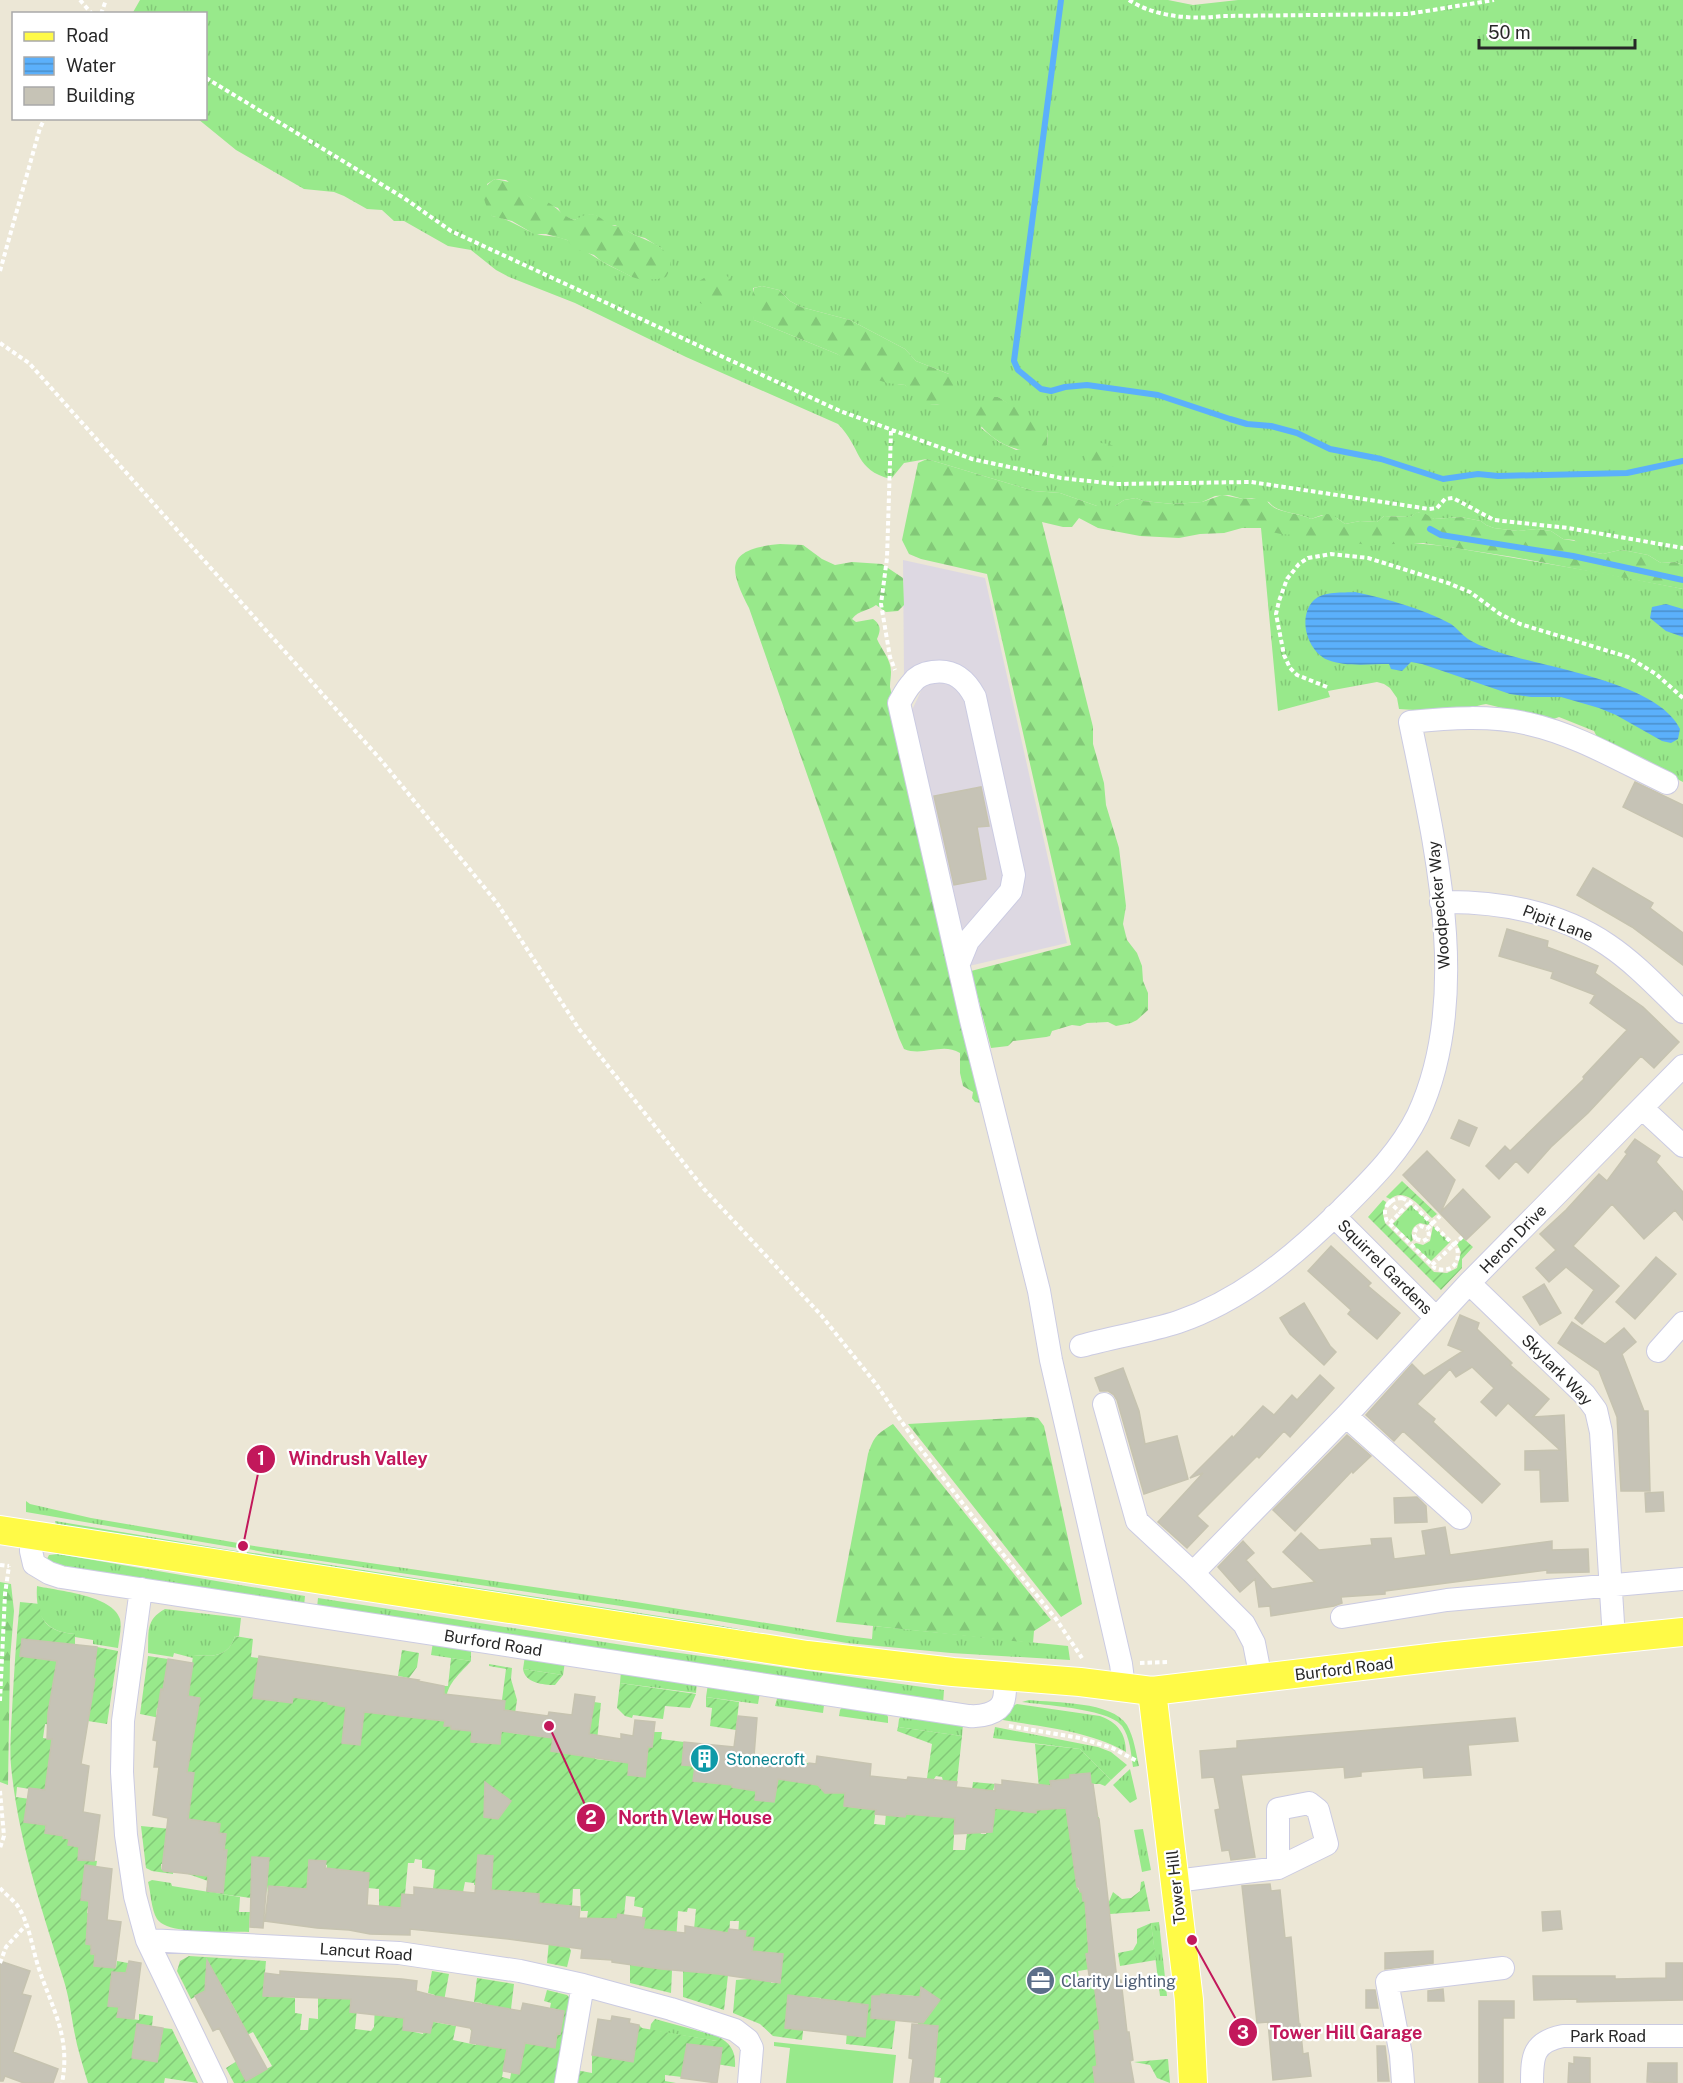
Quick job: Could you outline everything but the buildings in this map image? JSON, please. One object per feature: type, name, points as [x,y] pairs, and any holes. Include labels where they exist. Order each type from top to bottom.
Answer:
[{"type":"main road","name":"Burford Road","points":[[0,1530],[796,1653],[1152,1691],[1446,1656],[1683,1632]]},
{"type":"main road","name":"Tower Hill","points":[[1152,1691],[1189,2000],[1193,2083]]},
{"type":"street","points":[[959,963],[968,941],[1011,891],[1014,875],[975,698],[969,687],[958,676],[943,671],[922,675],[912,682],[899,703],[959,963],[1039,1291],[1051,1360],[1121,1664],[1124,1687]]},
{"type":"street","name":"Woodpecker Way","points":[[1081,1346],[1178,1322],[1219,1304],[1274,1269],[1335,1216],[1386,1162],[1411,1127],[1425,1096],[1435,1063],[1443,1020],[1445,953],[1430,821],[1410,722],[1472,719],[1529,724],[1583,742],[1677,787]]},
{"type":"street","name":"Pipit Lane","points":[[1441,902],[1505,905],[1583,930],[1622,956],[1683,1012]]},
{"type":"street","name":"Heron Drive","points":[[1193,1574],[1346,1416],[1469,1283],[1683,1066]]},
{"type":"street","points":[[1642,1108],[1683,1146]]},
{"type":"street","name":"Squirrel Gardens","points":[[1335,1216],[1436,1318]]},
{"type":"street","name":"Skylark Way","points":[[1469,1283],[1580,1389],[1596,1410],[1601,1432],[1614,1639]]},
{"type":"street","points":[[1658,1351],[1683,1323]]},
{"type":"street","points":[[1104,1404],[1137,1521],[1244,1624],[1254,1643],[1261,1679]]},
{"type":"street","points":[[1346,1416],[1460,1518]]},
{"type":"street","name":"Burford Road","points":[[31,1536],[34,1564],[49,1573],[87,1581],[969,1716],[983,1716]]},
{"type":"street","points":[[1342,1617],[1447,1600],[1683,1579]]},
{"type":"street","points":[[141,1589],[123,1721],[122,1772],[126,1835],[135,1896],[147,1940],[216,2083]]},
{"type":"street","points":[[983,1716],[991,1713],[1003,1702],[1005,1677]]},
{"type":"street","points":[[1176,1881],[1278,1868]]},
{"type":"street","name":"Lancut Road","points":[[147,1940],[399,1953],[520,1971],[583,1985],[671,2009],[735,2030],[751,2043],[749,2083]]},
{"type":"street","points":[[1403,2083],[1401,2055],[1387,1982],[1503,1968]]},
{"type":"street","points":[[566,2083],[583,1985]]},
{"type":"street","name":"Park Road","points":[[1532,2083],[1532,2061],[1538,2048],[1549,2039],[1563,2036],[1683,2036]]},
{"type":"path","points":[[80,0],[90,12]]},
{"type":"path","points":[[1129,0],[1135,4],[1173,15],[1203,19],[1223,16],[1408,14],[1494,0]]},
{"type":"path","points":[[207,79],[404,198],[451,231],[840,411],[972,459],[1062,478],[1116,484],[1251,482],[1429,509],[1437,508],[1445,499],[1453,498],[1494,520],[1568,528],[1683,548]]},
{"type":"path","points":[[0,271],[44,120]]},
{"type":"path","points":[[0,343],[29,363],[381,760],[497,903],[579,1029],[704,1189],[821,1314],[876,1384],[914,1440],[980,1526],[1070,1636],[1085,1664]]},
{"type":"path","points":[[891,431],[887,558],[881,603],[893,663]]},
{"type":"path","points":[[1327,687],[1297,675],[1290,668],[1284,655],[1276,614],[1287,579],[1299,564],[1308,558],[1342,554],[1395,565],[1448,583],[1470,592],[1500,614],[1520,624],[1628,657],[1656,674],[1683,698]]},
{"type":"path","points":[[1384,1198],[1401,1213]]},
{"type":"path","points":[[1402,1198],[1410,1202],[1454,1244],[1458,1253],[1454,1266],[1440,1270],[1432,1265],[1385,1216],[1384,1211],[1389,1202],[1402,1198]]},
{"type":"path","points":[[1390,1223],[1410,1202]]},
{"type":"path","points":[[1428,1228],[1440,1216]]},
{"type":"path","points":[[1416,1239],[1414,1235],[1416,1228],[1421,1226],[1428,1228]]},
{"type":"path","points":[[1416,1239],[1423,1241],[1428,1239],[1430,1234],[1428,1228]]},
{"type":"path","points":[[1432,1265],[1462,1237]]},
{"type":"path","points":[[1412,1244],[1416,1239]]},
{"type":"path","points":[[0,1701],[2,1595],[9,1566]]},
{"type":"path","points":[[983,1716],[995,1723],[1080,1738],[1101,1744],[1130,1759],[1161,1767]]},
{"type":"path","points":[[0,1791],[4,1836],[0,1848]]},
{"type":"path","points":[[0,1888],[16,1905],[26,1925],[59,2023],[66,2062],[63,2083]]},
{"type":"path","points":[[0,1963],[6,1947],[26,1925]]},
{"type":"shaded area","points":[[903,560],[985,578],[1067,943],[969,966],[911,712],[922,689],[904,676]]},
{"type":"green space","points":[[140,0],[1168,0],[1193,5],[1238,0],[1683,0],[1683,565],[1675,562],[1661,563],[1648,555],[1628,551],[1620,550],[1603,554],[1591,552],[1574,540],[1563,539],[1551,531],[1494,528],[1481,521],[1461,517],[1434,519],[1418,512],[1410,517],[1384,516],[1377,522],[1360,521],[1345,524],[1337,518],[1322,515],[1311,519],[1278,509],[1269,502],[1229,495],[1215,496],[1202,502],[1173,504],[1143,501],[1136,498],[1124,500],[1115,506],[1097,506],[1060,493],[1034,491],[927,459],[904,463],[891,479],[870,470],[864,464],[846,433],[838,424],[686,357],[575,303],[509,277],[496,270],[471,250],[448,246],[404,221],[394,221],[382,210],[367,209],[334,192],[304,189],[236,150],[199,120],[207,120],[207,12],[133,12]],"holes":[[[495,179],[506,180],[532,199],[558,208],[562,215],[574,220],[591,214],[597,216],[608,225],[615,225],[645,238],[662,249],[632,277],[567,240],[535,234],[508,220],[492,216],[487,184]],[[762,286],[779,290],[790,301],[801,307],[850,320],[905,349],[916,361],[949,374],[940,404],[924,402],[905,385],[897,384],[837,354],[754,320],[753,288]],[[998,397],[1048,431],[1047,445],[1016,450],[999,442],[981,428]]]},
{"type":"green space","points":[[495,179],[514,183],[532,199],[546,201],[574,220],[593,214],[609,224],[621,227],[658,246],[668,255],[670,261],[670,269],[666,277],[642,280],[632,277],[594,255],[575,249],[567,240],[546,234],[534,234],[512,221],[492,216],[486,205],[484,191]]},
{"type":"green space","points":[[720,271],[731,281],[732,285],[728,304],[710,306],[692,299],[696,283]]},
{"type":"green space","points":[[762,286],[779,290],[790,301],[801,307],[850,320],[905,349],[916,361],[949,374],[957,380],[957,399],[952,404],[924,405],[916,400],[905,385],[872,378],[837,354],[754,320],[750,304],[754,288]]},
{"type":"green space","points":[[991,397],[998,397],[1043,424],[1048,431],[1047,445],[1042,450],[1022,450],[1004,444],[987,433],[975,417],[980,405]]},
{"type":"green space","points":[[1088,444],[1115,447],[1118,454],[1117,465],[1104,470],[1086,464],[1084,448]]},
{"type":"green space","points":[[927,459],[1034,491],[1060,493],[1097,506],[1115,506],[1124,500],[1136,498],[1143,501],[1173,504],[1202,502],[1222,495],[1243,499],[1265,498],[1280,510],[1311,519],[1327,514],[1333,515],[1345,524],[1360,521],[1377,522],[1384,516],[1410,517],[1417,512],[1434,519],[1461,517],[1481,521],[1494,528],[1551,531],[1563,539],[1581,542],[1591,552],[1603,554],[1620,550],[1628,551],[1648,555],[1661,563],[1675,562],[1683,565],[1683,589],[1513,557],[1423,543],[1367,545],[1319,537],[1281,534],[1261,528],[1242,528],[1224,533],[1179,538],[1140,536],[1098,528],[1079,518],[1072,527],[1042,522],[1093,727],[1093,744],[1104,783],[1106,805],[1119,848],[1126,906],[1123,924],[1127,940],[1137,953],[1142,966],[1143,981],[1148,993],[1148,1010],[1131,1023],[1116,1026],[1108,1022],[1072,1025],[1052,1031],[1050,1036],[1013,1041],[1008,1046],[991,1048],[971,971],[1071,945],[987,574],[921,559],[909,554],[902,540],[918,463]]},
{"type":"green space","points":[[1261,528],[1444,546],[1683,589],[1683,782],[1598,739],[1594,731],[1559,717],[1551,720],[1486,704],[1453,712],[1399,709],[1397,698],[1390,688],[1377,682],[1328,691],[1330,697],[1278,711]]},
{"type":"green space","points":[[803,545],[822,559],[835,565],[852,562],[882,564],[903,578],[904,605],[898,611],[886,612],[876,605],[852,619],[856,622],[873,619],[878,623],[880,630],[877,639],[889,663],[890,687],[981,1103],[975,1102],[972,1098],[973,1092],[963,1086],[960,1073],[960,1053],[946,1049],[911,1051],[904,1049],[899,1038],[749,608],[737,581],[736,562],[741,555],[763,546]]},
{"type":"green space","points":[[1402,1181],[1437,1214],[1432,1218],[1413,1200],[1402,1195],[1390,1199],[1386,1197]]},
{"type":"green space","points":[[1383,1200],[1386,1202],[1383,1214],[1385,1223],[1434,1272],[1447,1273],[1457,1268],[1461,1252],[1457,1244],[1463,1238],[1473,1247],[1462,1259],[1462,1268],[1441,1290],[1368,1217]]},
{"type":"green space","points":[[1411,1205],[1430,1223],[1428,1225],[1420,1223],[1415,1226],[1412,1230],[1413,1240],[1411,1242],[1393,1224]]},
{"type":"green space","points":[[1433,1226],[1450,1242],[1431,1261],[1413,1245],[1416,1243],[1423,1245],[1430,1241]]},
{"type":"green space","points":[[1038,1418],[1044,1426],[1082,1604],[1061,1617],[908,1424]]},
{"type":"green space","points":[[893,1424],[1051,1620],[1034,1631],[1033,1643],[836,1622],[868,1454],[877,1436]]},
{"type":"green space","points":[[26,1501],[30,1504],[91,1518],[238,1543],[237,1548],[26,1512]]},
{"type":"green space","points":[[55,1521],[242,1552],[241,1556],[56,1526]]},
{"type":"green space","points":[[248,1545],[636,1602],[847,1636],[872,1639],[873,1626],[1068,1646],[1070,1660],[951,1653],[847,1643],[707,1619],[268,1553],[248,1549]]},
{"type":"green space","points":[[247,1552],[716,1625],[790,1640],[247,1557]]},
{"type":"green space","points":[[58,1554],[305,1596],[304,1606],[55,1566],[47,1559],[49,1555]]},
{"type":"green space","points":[[0,1582],[11,1584],[14,1611],[10,1659],[8,1785],[0,1782]]},
{"type":"green space","points":[[37,1586],[84,1595],[107,1604],[120,1619],[118,1648],[93,1644],[93,1640],[75,1637],[75,1634],[65,1633],[49,1626],[40,1614]]},
{"type":"green space","points":[[318,1598],[629,1646],[944,1690],[943,1704],[317,1608]]},
{"type":"green space","points":[[20,1602],[40,1604],[40,1612],[50,1627],[75,1634],[61,1726],[45,1724],[43,1738],[78,1743],[47,1794],[43,1791],[17,1787],[16,1797],[37,1800],[65,1828],[63,1838],[69,1839],[68,1845],[91,1849],[78,1859],[97,1861],[96,1867],[85,1866],[81,1900],[105,1904],[105,1909],[88,1907],[87,1913],[107,1916],[87,1937],[86,1944],[91,1945],[91,1954],[112,1956],[95,1966],[116,1968],[117,1961],[128,1963],[127,1973],[113,1972],[108,2005],[131,2008],[118,2017],[139,2020],[139,2014],[153,2016],[152,2026],[137,2024],[132,2057],[157,2062],[158,2055],[155,2054],[158,2035],[162,2035],[163,2028],[172,2029],[198,2083],[165,2078],[164,2083],[88,2083],[66,1987],[26,1853],[16,1801],[11,1767],[10,1743]]},
{"type":"green space","points":[[165,1609],[241,1618],[239,1636],[235,1636],[229,1648],[219,1654],[193,1655],[193,1658],[174,1653],[173,1657],[148,1653],[149,1627],[154,1618]]},
{"type":"green space","points":[[235,1636],[253,1639],[251,1657],[259,1658],[254,1698],[292,1703],[294,1687],[314,1700],[319,1665],[322,1666],[317,1700],[329,1702],[329,1704],[441,1720],[444,1686],[448,1686],[451,1658],[471,1661],[447,1693],[446,1699],[454,1700],[451,1728],[472,1731],[471,1742],[500,1744],[506,1669],[489,1666],[489,1664],[512,1668],[511,1679],[517,1700],[512,1733],[553,1738],[551,1750],[594,1702],[601,1703],[595,1759],[629,1763],[628,1775],[645,1776],[648,1747],[652,1747],[654,1732],[662,1732],[661,1739],[684,1742],[682,1765],[695,1766],[694,1781],[711,1783],[712,1773],[756,1791],[755,1800],[774,1802],[781,1761],[809,1763],[806,1783],[822,1786],[825,1793],[846,1788],[844,1806],[865,1809],[877,1800],[874,1824],[885,1825],[887,1801],[906,1813],[927,1778],[932,1744],[897,1731],[898,1727],[962,1736],[957,1782],[943,1781],[942,1777],[936,1776],[930,1779],[956,1810],[953,1850],[965,1850],[973,1782],[995,1784],[980,1831],[981,1834],[986,1834],[995,1808],[1039,1788],[1035,1744],[1080,1749],[1111,1780],[1105,1786],[1091,1784],[1089,1773],[1070,1775],[1070,1779],[1050,1781],[1053,1809],[1071,1808],[1072,1819],[1099,1817],[1099,1819],[1069,1824],[1077,1887],[1082,1892],[1083,1901],[1108,1904],[1113,1892],[1122,1899],[1131,1898],[1140,1891],[1141,1882],[1144,1881],[1150,1911],[1110,1914],[1110,1918],[1086,1921],[1089,1953],[1086,1954],[1087,1963],[1097,1968],[1078,1971],[1079,1978],[1089,1977],[1090,1982],[1094,1983],[1098,2016],[1121,2014],[1106,2029],[1094,2031],[1097,2061],[1130,2061],[1131,2067],[1113,2069],[1111,2064],[1093,2067],[1095,2083],[940,2083],[941,2078],[933,2077],[915,2059],[935,2061],[938,2027],[918,2024],[916,1996],[881,1994],[879,2019],[896,2017],[892,2049],[846,2044],[847,2031],[858,2032],[858,2036],[865,2037],[821,2005],[821,1998],[807,1997],[802,2040],[773,2036],[760,2024],[733,2013],[736,1980],[748,1979],[749,1976],[772,1978],[771,1983],[780,1983],[782,1954],[743,1950],[738,1936],[739,1921],[730,1921],[728,1948],[694,1929],[696,1909],[688,1908],[687,1912],[678,1911],[676,1942],[654,1930],[645,1929],[644,1939],[641,1925],[643,1908],[634,1906],[635,1897],[626,1896],[624,1915],[618,1915],[616,1927],[594,1918],[587,1918],[588,1911],[581,1911],[580,1889],[573,1889],[572,1906],[565,1905],[532,1915],[527,1893],[519,1892],[517,1912],[484,1885],[474,1885],[474,1883],[465,1882],[463,1892],[427,1902],[433,1888],[435,1870],[422,1868],[422,1860],[415,1859],[414,1863],[408,1863],[405,1894],[412,1909],[379,1906],[379,1889],[368,1888],[369,1873],[358,1872],[324,1900],[327,1865],[317,1864],[307,1884],[308,1897],[287,1887],[276,1886],[275,1893],[268,1893],[267,1885],[251,1898],[206,1892],[208,1881],[188,1874],[209,1822],[180,1819],[163,1768],[199,1703],[200,1698],[187,1696],[193,1655],[207,1656],[224,1652],[229,1648]]},
{"type":"green space","points":[[433,1642],[471,1648],[471,1661],[431,1655]]},
{"type":"green space","points":[[97,1647],[118,1651],[107,1724],[88,1721],[92,1697],[88,1696],[95,1679],[91,1678]]},
{"type":"green space","points":[[402,1650],[419,1653],[417,1667],[409,1678],[398,1676]]},
{"type":"green space","points":[[148,1656],[168,1659],[165,1690],[161,1690],[162,1709],[157,1708],[156,1715],[160,1718],[140,1714]]},
{"type":"green space","points":[[525,1656],[565,1662],[563,1675],[523,1669]]},
{"type":"green space","points":[[523,1669],[563,1675],[555,1685],[545,1684],[531,1680],[524,1674]]},
{"type":"green space","points":[[621,1671],[697,1682],[696,1693],[620,1683]]},
{"type":"green space","points":[[620,1683],[696,1694],[690,1708],[665,1706],[663,1719],[633,1715],[632,1718],[625,1716],[617,1708]]},
{"type":"green space","points":[[708,1684],[760,1692],[758,1704],[706,1697]]},
{"type":"green space","points":[[778,1695],[824,1705],[823,1713],[775,1706]]},
{"type":"green space","points":[[706,1697],[739,1702],[736,1730],[710,1726],[712,1708],[706,1707]]},
{"type":"green space","points":[[1029,1700],[1096,1707],[1120,1717],[1127,1725],[1131,1735],[1139,1766],[1133,1767],[1127,1735],[1115,1720],[1076,1709],[1022,1702]]},
{"type":"green space","points":[[1017,1704],[1106,1718],[1116,1725],[1122,1734],[1126,1752],[1080,1734],[997,1719]]},
{"type":"green space","points":[[843,1706],[885,1711],[888,1723],[839,1716]]},
{"type":"green space","points":[[903,1714],[963,1724],[962,1736],[898,1727],[899,1719]]},
{"type":"green space","points":[[995,1727],[1098,1747],[1111,1752],[1127,1765],[1111,1780],[1080,1749],[993,1738]]},
{"type":"green space","points":[[1130,1769],[1137,1799],[1130,1803],[1113,1785]]},
{"type":"green space","points":[[141,1826],[171,1829],[166,1864],[161,1864],[161,1869],[173,1872],[173,1874],[146,1868]]},
{"type":"green space","points":[[1143,1829],[1151,1870],[1142,1872],[1134,1830]]},
{"type":"green space","points":[[152,1880],[171,1883],[172,1886],[240,1897],[239,1912],[250,1912],[249,1932],[186,1930],[164,1924],[157,1919],[153,1911],[148,1882]]},
{"type":"green space","points":[[1159,1922],[1167,1996],[1160,1996],[1151,1923]]},
{"type":"green space","points":[[1151,1923],[1156,1960],[1120,1966],[1118,1953],[1133,1950],[1137,1943],[1137,1929]]},
{"type":"green space","points":[[549,1941],[569,1947],[571,1951],[567,1967],[547,1963]]},
{"type":"green space","points":[[189,1956],[266,1961],[263,1995],[295,1998],[295,2013],[302,2014],[300,2030],[308,2030],[309,2018],[318,2019],[318,1997],[358,1999],[355,2029],[371,2031],[374,2027],[375,2005],[416,2004],[410,2031],[423,2034],[425,2023],[423,2020],[456,2026],[453,2040],[476,2045],[478,2034],[470,2029],[505,2035],[507,2049],[502,2077],[510,2079],[520,2026],[560,2033],[564,2011],[550,2008],[551,2003],[544,2001],[547,1990],[567,1995],[570,1998],[557,2083],[234,2083],[226,2068],[240,2059],[246,2080],[272,2066],[253,2032],[235,2041],[239,2017],[220,1983],[191,1999],[177,1971],[180,1961]]},
{"type":"green space","points":[[630,1964],[672,1970],[671,1993],[630,1983]]},
{"type":"green space","points":[[432,1971],[449,1974],[444,2001],[434,1999],[435,1995],[428,1993]]},
{"type":"green space","points":[[683,1971],[719,1971],[719,1974],[728,1975],[724,2010],[683,1997]]},
{"type":"green space","points":[[477,1978],[514,1984],[511,2009],[482,2008],[482,2003],[474,2002]]},
{"type":"green space","points":[[655,2019],[717,2036],[717,2041],[650,2030]]},
{"type":"green space","points":[[639,2025],[642,2028],[717,2041],[717,2036],[732,2048],[735,2067],[716,2064],[717,2055],[721,2055],[722,2048],[696,2045],[694,2062],[684,2061],[682,2071],[691,2078],[665,2075],[665,2081],[676,2083],[574,2083],[576,2070],[592,2073],[592,2055],[598,2056],[635,2048]]},
{"type":"green space","points":[[774,2042],[896,2055],[893,2083],[786,2083],[790,2048],[774,2046]]},
{"type":"green space","points":[[1168,2059],[1170,2083],[1157,2078],[1150,2065],[1134,2062]]},
{"type":"water","points":[[1355,592],[1428,613],[1451,624],[1468,639],[1489,649],[1594,677],[1647,698],[1667,712],[1680,729],[1678,739],[1671,743],[1662,741],[1599,708],[1561,697],[1510,694],[1422,664],[1411,662],[1402,671],[1391,669],[1389,664],[1350,664],[1328,660],[1321,656],[1310,642],[1305,624],[1309,607],[1314,600],[1323,595]]},
{"type":"water","points":[[1666,604],[1683,609],[1683,637],[1666,631],[1650,618],[1652,607]]},
{"type":"waterway","points":[[1061,0],[1014,361],[1018,370],[1041,389],[1051,391],[1087,385],[1158,395],[1247,424],[1271,426],[1297,433],[1330,449],[1381,459],[1443,479],[1478,474],[1498,476],[1627,473],[1683,461]]},
{"type":"waterway","points":[[1430,529],[1441,535],[1573,556],[1683,580]]},
{"type":"place","name":"Windrush Valley","points":[[243,1546]]},
{"type":"place","name":"North Vlew House","points":[[549,1726]]},
{"type":"place","name":"Stonecroft","points":[[705,1759]]},
{"type":"place","name":"Tower Hill Garage","points":[[1192,1940]]},
{"type":"place","name":"Clarity Lighting","points":[[1040,1981]]}]
